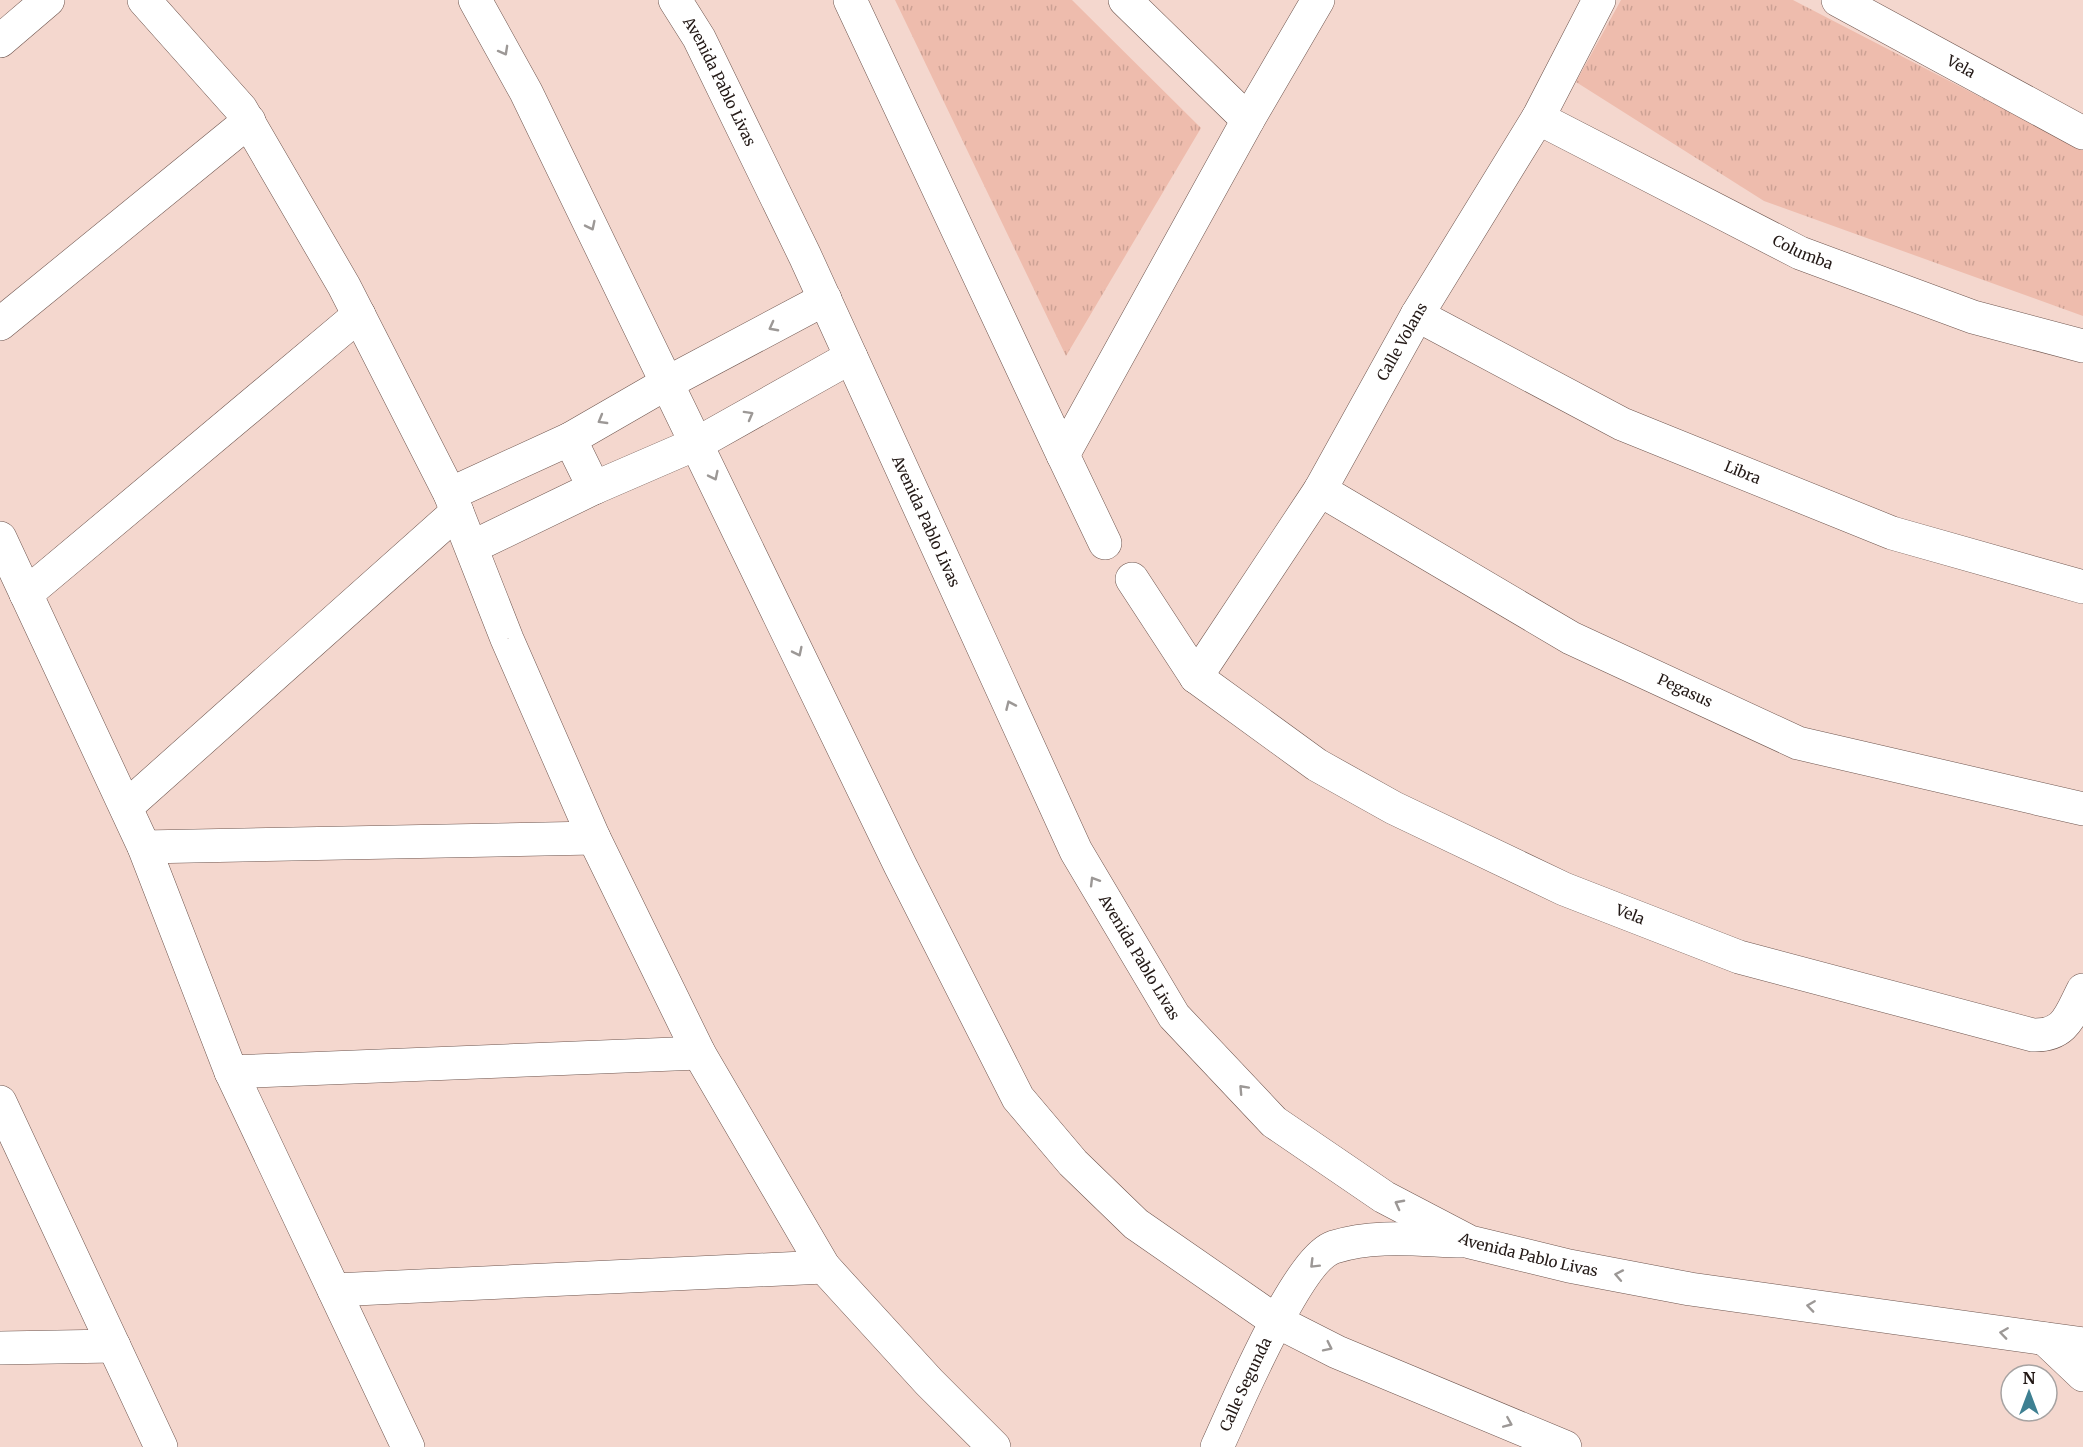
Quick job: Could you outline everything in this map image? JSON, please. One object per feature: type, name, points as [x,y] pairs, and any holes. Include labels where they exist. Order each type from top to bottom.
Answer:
[{"type":"street","points":[[0,41],[48,0]]},
{"type":"street","points":[[144,0],[241,109],[358,315],[454,503],[507,639],[594,838],[699,1053],[824,1267],[929,1382],[994,1447]]},
{"type":"street","points":[[476,0],[526,92],[698,443],[905,876],[1018,1098],[1073,1163],[1136,1224],[1276,1322],[1337,1352],[1565,1447]]},
{"type":"street","name":"Avenida Pablo Livas","points":[[675,0],[699,38],[825,299],[1076,851],[1174,1016],[1274,1122],[1384,1197],[1470,1242],[1569,1266],[1690,1289],[2083,1344]]},
{"type":"street","points":[[850,0],[1105,543]]},
{"type":"street","points":[[1125,0],[1248,120]]},
{"type":"street","points":[[1063,455],[1248,120],[1318,0]]},
{"type":"street","name":"Calle Volans","points":[[1196,677],[1320,490],[1417,315],[1538,118],[1599,0]]},
{"type":"street","name":"Vela","points":[[1838,0],[2083,133]]},
{"type":"street","name":"Columba","points":[[1538,118],[1800,253],[1973,317],[2083,346]]},
{"type":"street","points":[[0,324],[249,121]]},
{"type":"street","points":[[126,807],[454,503],[667,383],[825,299]]},
{"type":"street","points":[[26,594],[358,315]]},
{"type":"street","name":"Libra","points":[[1417,315],[1622,424],[1892,533],[2083,587]]},
{"type":"street","points":[[472,547],[594,488],[698,443],[851,357]]},
{"type":"street","points":[[570,439],[594,488]]},
{"type":"street","name":"Pegasus","points":[[1320,490],[1571,638],[1798,744],[2083,809]]},
{"type":"street","points":[[0,538],[144,847],[231,1072],[408,1447]]},
{"type":"street","points":[[1132,579],[1196,677]]},
{"type":"street","name":"Vela","points":[[1196,677],[1317,765],[1394,808],[1564,889],[1739,957],[2033,1035],[2046,1035],[2066,1024],[2083,990]]},
{"type":"street","points":[[144,847],[594,838]]},
{"type":"street","points":[[231,1072],[699,1053]]},
{"type":"street","points":[[0,1102],[7,1132],[114,1346],[161,1447]]},
{"type":"street","name":"Calle Segunda","points":[[1217,1447],[1276,1322],[1306,1272],[1331,1247],[1375,1238],[1470,1242]]},
{"type":"street","points":[[334,1290],[824,1267]]},
{"type":"street","points":[[2045,1339],[2083,1375]]},
{"type":"street","points":[[0,1348],[114,1346]]},
{"type":"green space","points":[[895,0],[1072,0],[1201,128],[1066,356]]},
{"type":"green space","points":[[1621,0],[1793,0],[2083,150],[2083,316],[1764,201],[1576,82]]}]
